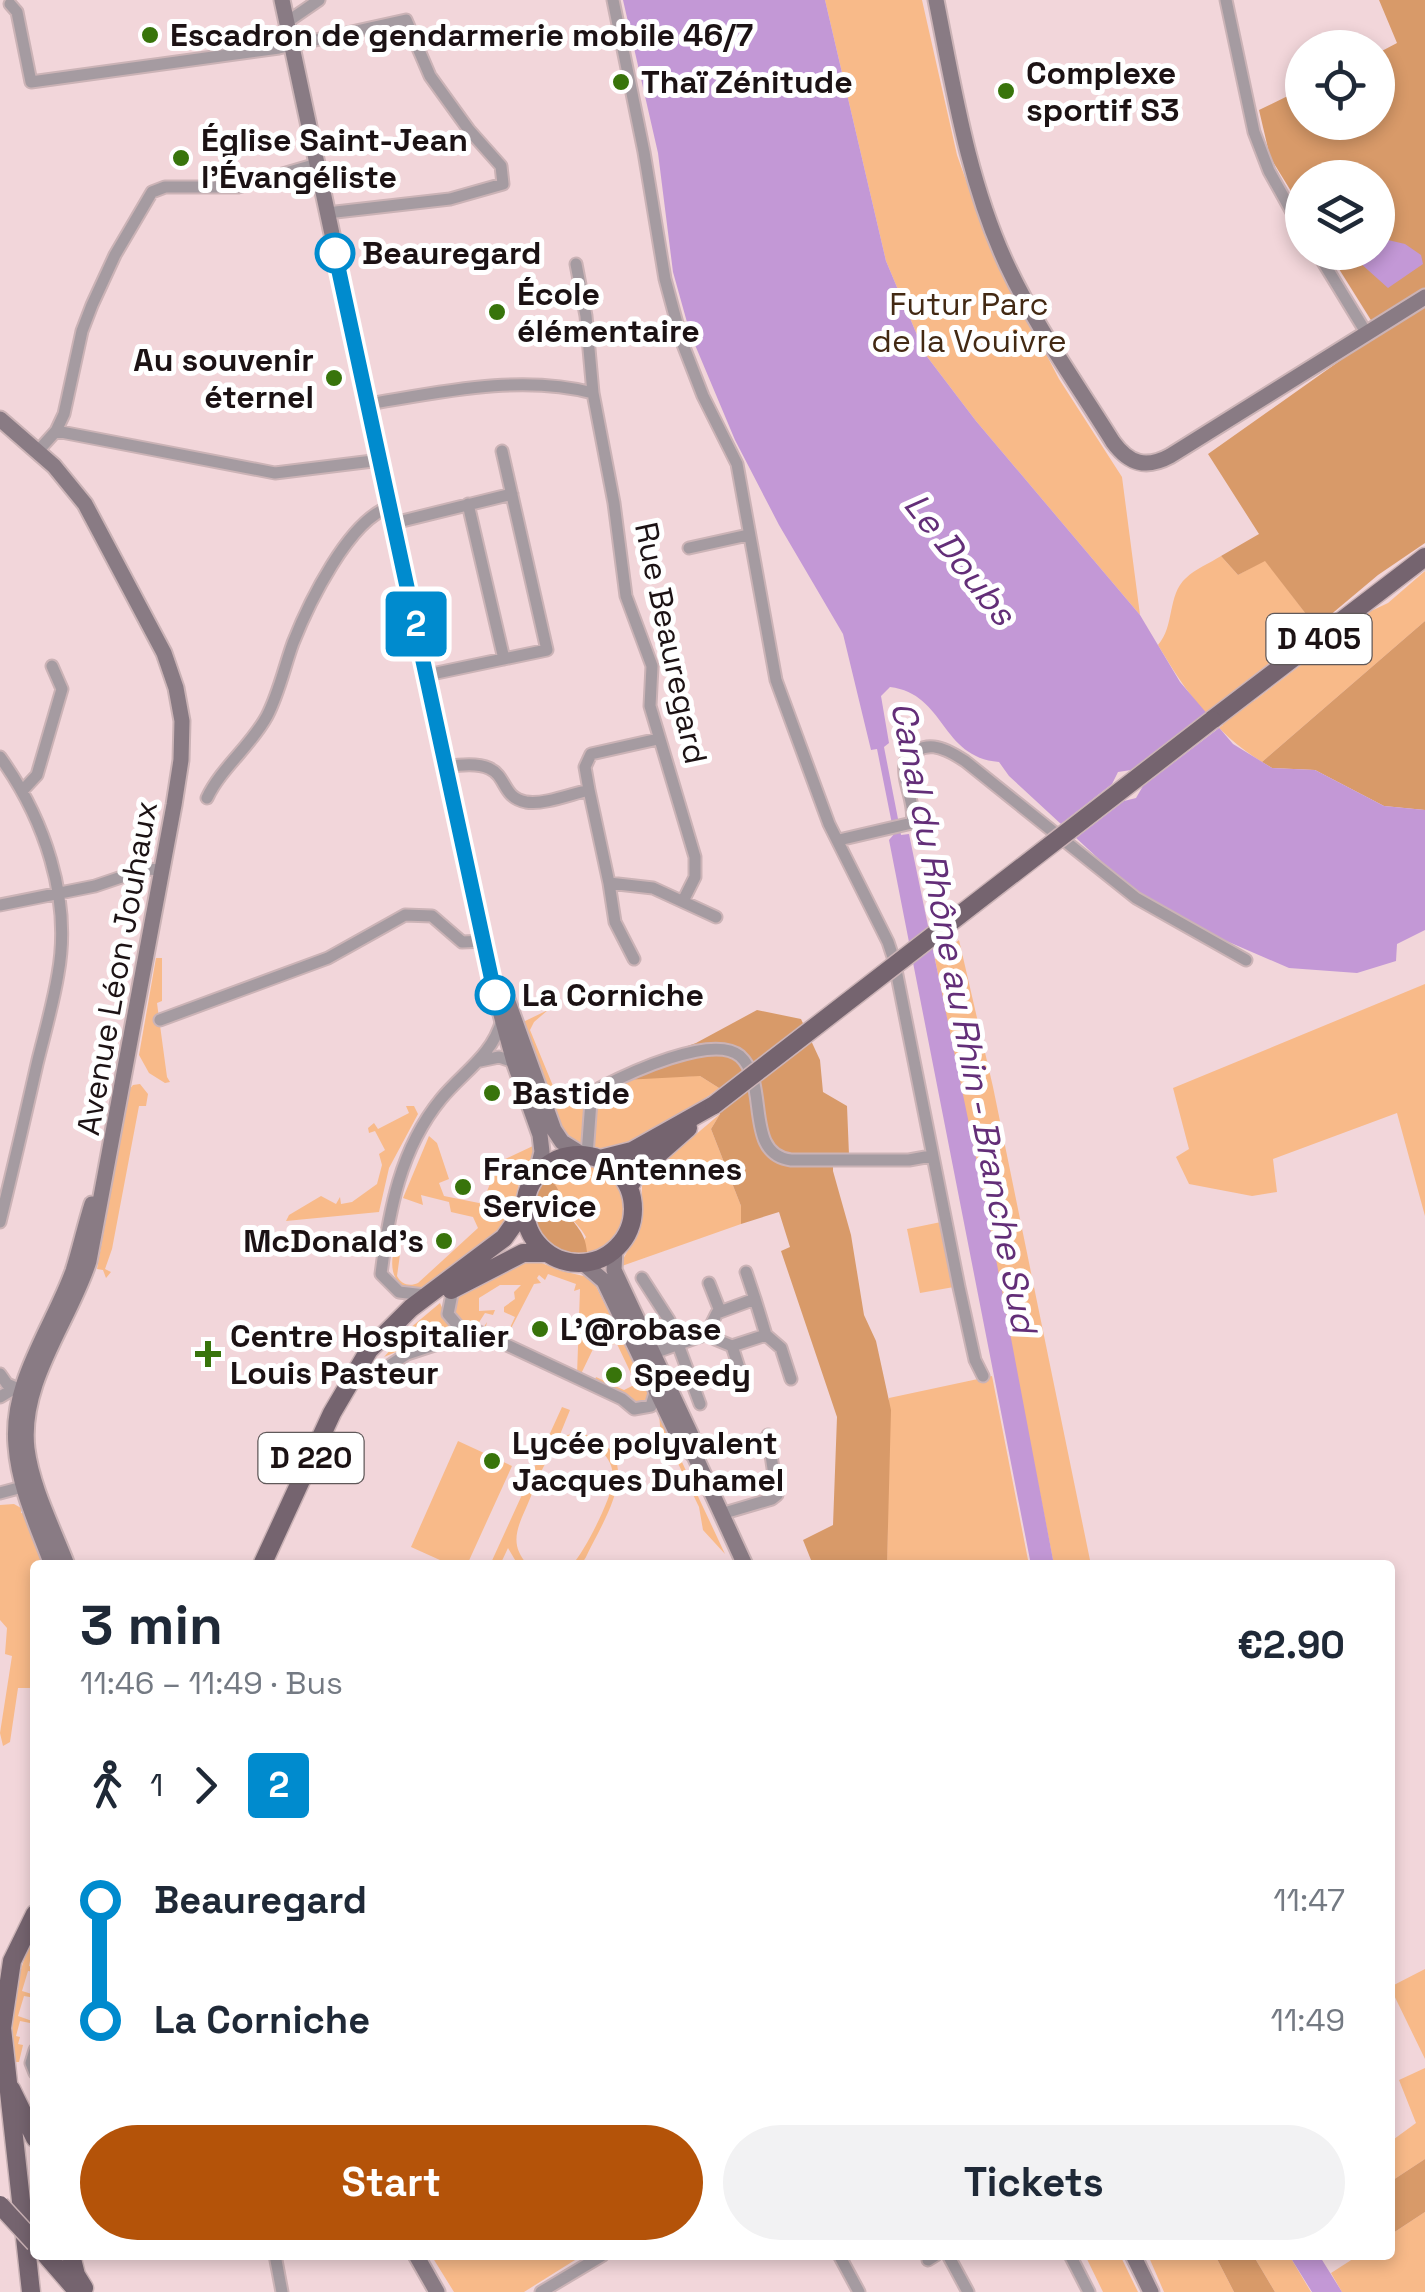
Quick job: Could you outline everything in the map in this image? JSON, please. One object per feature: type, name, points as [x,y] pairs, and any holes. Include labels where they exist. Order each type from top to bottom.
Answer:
[{"type":"main road","points":[[282,0],[484,940],[507,1018],[554,1130],[562,1142],[616,1169],[628,1187],[632,1220],[615,1250],[600,1259],[566,1262],[546,1253],[532,1236],[524,1210],[542,1147],[514,1062],[507,1018]]},
{"type":"main road","points":[[936,0],[970,162],[997,242],[1015,282],[1120,452],[1142,464],[1170,456],[1425,296]]},
{"type":"main road","name":"Avenue Léon Jouhaux","points":[[0,419],[38,450],[85,504],[170,668],[183,744],[89,1260],[23,1391],[28,1417],[30,1485],[65,1560]]},
{"type":"main road","name":"D 405","points":[[711,1108],[1425,557]]},
{"type":"main road","points":[[536,1176],[554,1160],[622,1156],[711,1108]]},
{"type":"main road","points":[[628,1187],[637,1172],[711,1108]]},
{"type":"main road","name":"D 220","points":[[264,1560],[359,1364],[383,1334],[504,1238],[524,1210]]},
{"type":"main road","points":[[615,1250],[614,1270],[656,1388],[744,1560]]},
{"type":"main road","name":"D 220","points":[[273,1560],[364,1374],[398,1331],[453,1288],[523,1254],[546,1253]]},
{"type":"main road","points":[[582,1263],[604,1281],[647,1355],[691,1435],[694,1456]]},
{"type":"main road","points":[[30,1485],[51,1560]]},
{"type":"main road","points":[[30,1924],[12,1961],[2,2028],[4,2087],[31,2292]]},
{"type":"main road","points":[[4,2087],[30,2130]]},
{"type":"main road","points":[[0,2128],[14,2152]]},
{"type":"main road","points":[[0,2206],[30,2238]]},
{"type":"main road","points":[[50,2260],[78,2292]]},
{"type":"main road","points":[[72,2260],[88,2292]]},
{"type":"main road","points":[[419,2260],[438,2292]]},
{"type":"main road","points":[[1135,2260],[1151,2292]]},
{"type":"street","points":[[287,22],[319,0]]},
{"type":"street","points":[[614,0],[675,320],[704,396],[737,464],[776,680],[829,824],[894,960],[931,1156],[975,1360],[983,1376]]},
{"type":"street","points":[[1226,0],[1254,132],[1268,172],[1285,201]]},
{"type":"street","points":[[7,3],[17,12],[31,82],[291,46],[406,20],[430,76],[500,166],[502,184],[450,198],[327,212]]},
{"type":"street","points":[[38,450],[56,432],[68,400],[85,322],[115,255],[155,190],[172,186],[238,188],[317,164]]},
{"type":"street","name":"Rue Beauregard","points":[[576,264],[626,596],[654,672],[650,706],[695,857],[695,877],[683,901]]},
{"type":"street","points":[[1327,270],[1367,334]]},
{"type":"street","points":[[369,404],[524,385],[593,392]]},
{"type":"street","points":[[56,432],[275,472],[381,460]]},
{"type":"street","points":[[426,674],[547,650],[502,451]]},
{"type":"street","points":[[208,798],[266,718],[293,644],[320,587],[363,523],[378,511],[392,515],[512,494]]},
{"type":"street","points":[[468,504],[504,660]]},
{"type":"street","points":[[690,548],[748,535]]},
{"type":"street","points":[[23,790],[37,776],[62,689],[52,666]]},
{"type":"street","points":[[634,960],[614,922],[610,883],[585,768],[591,754],[658,739]]},
{"type":"street","points":[[839,840],[912,822],[914,816],[904,785],[905,762],[921,748],[946,748],[1136,898],[1246,960]]},
{"type":"street","points":[[0,757],[23,790],[43,836],[61,918],[59,971],[0,1222]]},
{"type":"street","points":[[446,767],[472,762],[486,765],[517,798],[528,802],[589,790]]},
{"type":"street","points":[[0,905],[58,894],[145,869],[163,870]]},
{"type":"street","points":[[610,883],[653,888],[716,917]]},
{"type":"street","points":[[160,1020],[328,958],[405,914],[432,916],[462,942],[484,940]]},
{"type":"street","points":[[429,1295],[407,1296],[381,1274],[397,1181],[412,1144],[441,1099],[480,1062],[507,1018]]},
{"type":"street","points":[[590,1156],[591,1100],[600,1088],[689,1052],[718,1048],[735,1053],[746,1064],[765,1144],[776,1157],[908,1160],[931,1156]]},
{"type":"street","points":[[480,1062],[499,1057],[514,1062]]},
{"type":"street","points":[[746,1272],[766,1335],[781,1348],[791,1379]]},
{"type":"street","points":[[642,1278],[668,1320],[700,1404]]},
{"type":"street","points":[[709,1284],[720,1311]]},
{"type":"street","points":[[453,1288],[448,1314],[470,1332],[622,1399],[634,1409],[651,1406],[656,1388]]},
{"type":"street","points":[[710,1333],[712,1320],[720,1311],[755,1299]]},
{"type":"street","points":[[364,1374],[372,1377],[407,1354],[470,1332]]},
{"type":"street","points":[[647,1355],[710,1333]]},
{"type":"street","points":[[710,1333],[718,1342],[732,1346],[766,1335]]},
{"type":"street","points":[[732,1346],[740,1371]]},
{"type":"street","points":[[0,1374],[23,1391]]},
{"type":"street","points":[[0,1397],[23,1391]]},
{"type":"street","points":[[722,1514],[777,1495],[768,1435]]},
{"type":"street","points":[[0,1493],[30,1485]]},
{"type":"street","points":[[276,2260],[282,2292]]},
{"type":"street","points":[[541,2292],[595,2260]]},
{"type":"street","points":[[841,2260],[860,2292]]},
{"type":"street","points":[[951,2260],[968,2292]]},
{"type":"street","points":[[1073,2260],[1089,2292]]},
{"type":"green space","name":"Futur Parc de la Vouivre","points":[[825,0],[922,0],[957,155],[988,242],[1059,379],[1122,477],[1140,615],[976,421],[925,354],[886,261]]},
{"type":"green space","points":[[1221,556],[1238,575],[1265,560],[1316,627],[1241,685],[1254,701],[1371,611],[1388,603],[1425,571],[1425,621],[1262,762],[1230,738],[1203,710],[1158,645],[1180,585]]},
{"type":"green space","points":[[959,940],[1090,1560],[1053,1560],[935,959]]},
{"type":"green space","points":[[156,958],[162,958],[162,1001],[157,1003],[170,1082],[165,1083],[149,1073],[139,1055]]},
{"type":"green space","points":[[1425,984],[1425,1216],[1397,1113],[1273,1159],[1277,1192],[1252,1196],[1189,1184],[1176,1157],[1189,1149],[1173,1088]]},
{"type":"green space","points":[[548,1010],[530,1030],[553,1086],[559,1083],[563,1090],[579,1083],[586,1117],[584,1144],[572,1138],[552,1110],[523,1022]]},
{"type":"green space","points":[[700,1076],[719,1088],[682,1114],[619,1148],[593,1146],[594,1107],[600,1095],[611,1087],[640,1078]]},
{"type":"green space","points":[[140,1084],[148,1094],[146,1106],[139,1106],[105,1269],[111,1272],[106,1278],[103,1270],[97,1269],[129,1090]]},
{"type":"green space","points":[[406,1106],[414,1106],[418,1114],[389,1168],[379,1212],[286,1221],[289,1215],[321,1196],[336,1204],[340,1197],[341,1204],[352,1202],[377,1184],[382,1165],[379,1154],[385,1150],[375,1131],[369,1133],[368,1128],[374,1123],[378,1129],[409,1113]]},
{"type":"green space","points":[[720,1114],[711,1129],[741,1206],[741,1224],[619,1267],[640,1227],[642,1186],[648,1175]]},
{"type":"green space","points":[[429,1136],[437,1143],[449,1179],[439,1183],[444,1196],[479,1203],[499,1162],[535,1145],[520,1181],[512,1215],[502,1228],[420,1290],[403,1288],[394,1275],[392,1261],[398,1230],[403,1233],[397,1276],[411,1285],[418,1283],[478,1228],[473,1217],[451,1212],[449,1202],[421,1195],[423,1205],[403,1198]]},
{"type":"green space","points":[[585,1160],[615,1175],[627,1195],[626,1218],[616,1238],[598,1253],[576,1260],[554,1254],[535,1232],[529,1205],[539,1182],[548,1173],[559,1166]],"holes":[[[545,1176],[586,1237],[574,1255],[553,1247]]]},
{"type":"green space","points":[[941,1222],[954,1287],[920,1293],[907,1229]]},
{"type":"green space","points":[[529,1258],[592,1278],[648,1392],[647,1399],[637,1403],[594,1383],[596,1377],[624,1390],[636,1384],[617,1344],[598,1345],[598,1339],[611,1336],[600,1315],[586,1318],[594,1347],[580,1376],[577,1375],[580,1289],[574,1291],[576,1284],[548,1274],[545,1280],[539,1275],[541,1283],[534,1284],[505,1340],[482,1330],[487,1322],[485,1330],[505,1338],[515,1317],[504,1312],[504,1307],[515,1299],[514,1292],[521,1285],[500,1285],[479,1298],[479,1311],[495,1310],[493,1315],[485,1313],[476,1327],[460,1322],[453,1314],[457,1293]]},
{"type":"green space","points":[[440,1303],[453,1333],[449,1335],[446,1328],[396,1344],[398,1351],[384,1357],[409,1329]]},
{"type":"green space","points":[[992,1376],[1028,1560],[887,1560],[889,1398]]},
{"type":"green space","points":[[562,1407],[570,1410],[559,1437],[574,1434],[599,1440],[611,1451],[617,1465],[614,1496],[586,1557],[576,1560],[603,1512],[613,1481],[612,1470],[602,1451],[584,1442],[573,1442],[554,1452],[538,1478],[516,1538],[524,1560],[515,1560],[508,1548],[502,1560],[492,1560]]},
{"type":"green space","points":[[659,1413],[725,1554],[703,1530],[699,1507],[660,1426]]},
{"type":"green space","points":[[458,1441],[512,1466],[469,1560],[440,1560],[411,1547]]},
{"type":"green space","points":[[14,1504],[21,1508],[21,1513],[28,1514],[44,1560],[30,1560],[30,1688],[18,1688],[10,1742],[3,1746],[0,1733],[12,1656],[5,1654],[7,1628],[0,1620],[0,1505]]},
{"type":"green space","points":[[30,1947],[30,1971],[22,1991],[30,1997],[24,1996],[18,2016],[30,2023],[20,2021],[16,2036],[20,2037],[18,2044],[23,2045],[19,2062],[14,2062],[12,2029],[22,1966]]},
{"type":"green space","points":[[1425,1969],[1425,2059],[1395,1997],[1395,1984]]},
{"type":"green space","points":[[1425,2068],[1425,2159],[1395,2179],[1395,2138],[1416,2123],[1399,2080]]},
{"type":"green space","points":[[1425,2212],[1425,2292],[1342,2292],[1331,2273],[1351,2260],[1395,2260],[1395,2232]]},
{"type":"green space","points":[[434,2260],[575,2260],[524,2292],[454,2292]]},
{"type":"green space","points":[[1087,2260],[1122,2260],[1138,2292],[1103,2292]]},
{"type":"green space","points":[[1150,2260],[1218,2260],[1234,2292],[1164,2292]]},
{"type":"green space","points":[[1256,2260],[1292,2260],[1311,2292],[1275,2292]]},
{"type":"shaded area","points":[[1379,0],[1425,0],[1425,543],[1378,575],[1316,627],[1265,561],[1238,575],[1221,556],[1259,534],[1208,454],[1379,333],[1340,270],[1395,270],[1395,160],[1285,160],[1285,181],[1270,157],[1259,110],[1285,97],[1285,140],[1395,140],[1397,43],[1395,30],[1392,30]]},
{"type":"shaded area","points":[[1425,621],[1425,810],[1384,806],[1315,770],[1272,768],[1262,762]]},
{"type":"shaded area","points":[[757,1010],[801,1019],[820,1060],[823,1092],[847,1106],[849,1155],[833,1155],[833,1171],[851,1235],[864,1315],[876,1341],[891,1410],[887,1560],[811,1560],[803,1540],[833,1525],[837,1417],[781,1251],[790,1247],[779,1212],[741,1224],[741,1206],[711,1129],[720,1114],[719,1088],[700,1076],[624,1080],[627,1068],[696,1043]]},
{"type":"shaded area","points":[[545,1176],[558,1190],[584,1238],[587,1252],[558,1248],[539,1230],[535,1204]]},
{"type":"shaded area","points":[[1425,2159],[1425,2212],[1395,2232],[1395,2179]]},
{"type":"shaded area","points":[[1218,2260],[1256,2260],[1275,2292],[1234,2292]]},
{"type":"water","name":"Le Doubs","points":[[623,0],[825,0],[886,261],[925,354],[976,421],[1140,615],[1180,682],[1233,744],[1272,768],[1315,770],[1384,806],[1425,810],[1425,930],[1397,944],[1396,961],[1357,973],[1289,968],[1201,930],[1142,895],[1009,776],[999,762],[980,758],[965,749],[922,701],[890,687],[881,696],[889,743],[884,747],[901,835],[909,834],[985,1201],[1053,1560],[1030,1560],[889,840],[894,834],[877,749],[871,750],[843,634],[735,440],[690,333],[673,272],[658,153]]},
{"type":"water","points":[[1395,242],[1405,244],[1421,255],[1423,264],[1388,288],[1368,270],[1395,270]]},
{"type":"water","points":[[1292,2260],[1322,2260],[1342,2292],[1312,2292]]},
{"type":"pier","points":[[1210,709],[1223,725],[1143,786],[1136,798],[1124,801],[1072,841],[1057,827],[1112,784],[1118,772],[1131,770]]},
{"type":"bus line","name":"2","points":[[335,253],[495,995]]},
{"type":"place","name":"Escadron de gendarmerie mobile 46/7","points":[[150,35]]},
{"type":"place","name":"Thaï Zénitude","points":[[621,82]]},
{"type":"place","name":"Complexe sportif S3","points":[[1006,91]]},
{"type":"place","name":"Église Saint-Jean l'Évangéliste","points":[[181,158]]},
{"type":"place","name":"Beauregard","points":[[335,253]]},
{"type":"place","name":"École élémentaire","points":[[497,312]]},
{"type":"place","name":"Au souvenir éternel","points":[[334,378]]},
{"type":"place","name":"La Corniche","points":[[495,995]]},
{"type":"place","name":"Bastide","points":[[492,1093]]},
{"type":"place","name":"France Antennes Service","points":[[463,1187]]},
{"type":"place","name":"McDonald's","points":[[444,1241]]},
{"type":"place","name":"L'@robase","points":[[540,1329]]},
{"type":"place","name":"Centre Hospitalier Louis Pasteur","points":[[208,1354]]},
{"type":"place","name":"Speedy","points":[[614,1375]]},
{"type":"place","name":"Lycée polyvalent Jacques Duhamel","points":[[492,1461]]},
{"type":"water label","name":"Canal du Rhône au Rhin - Branche Sud","points":[[964,1017]]}]
